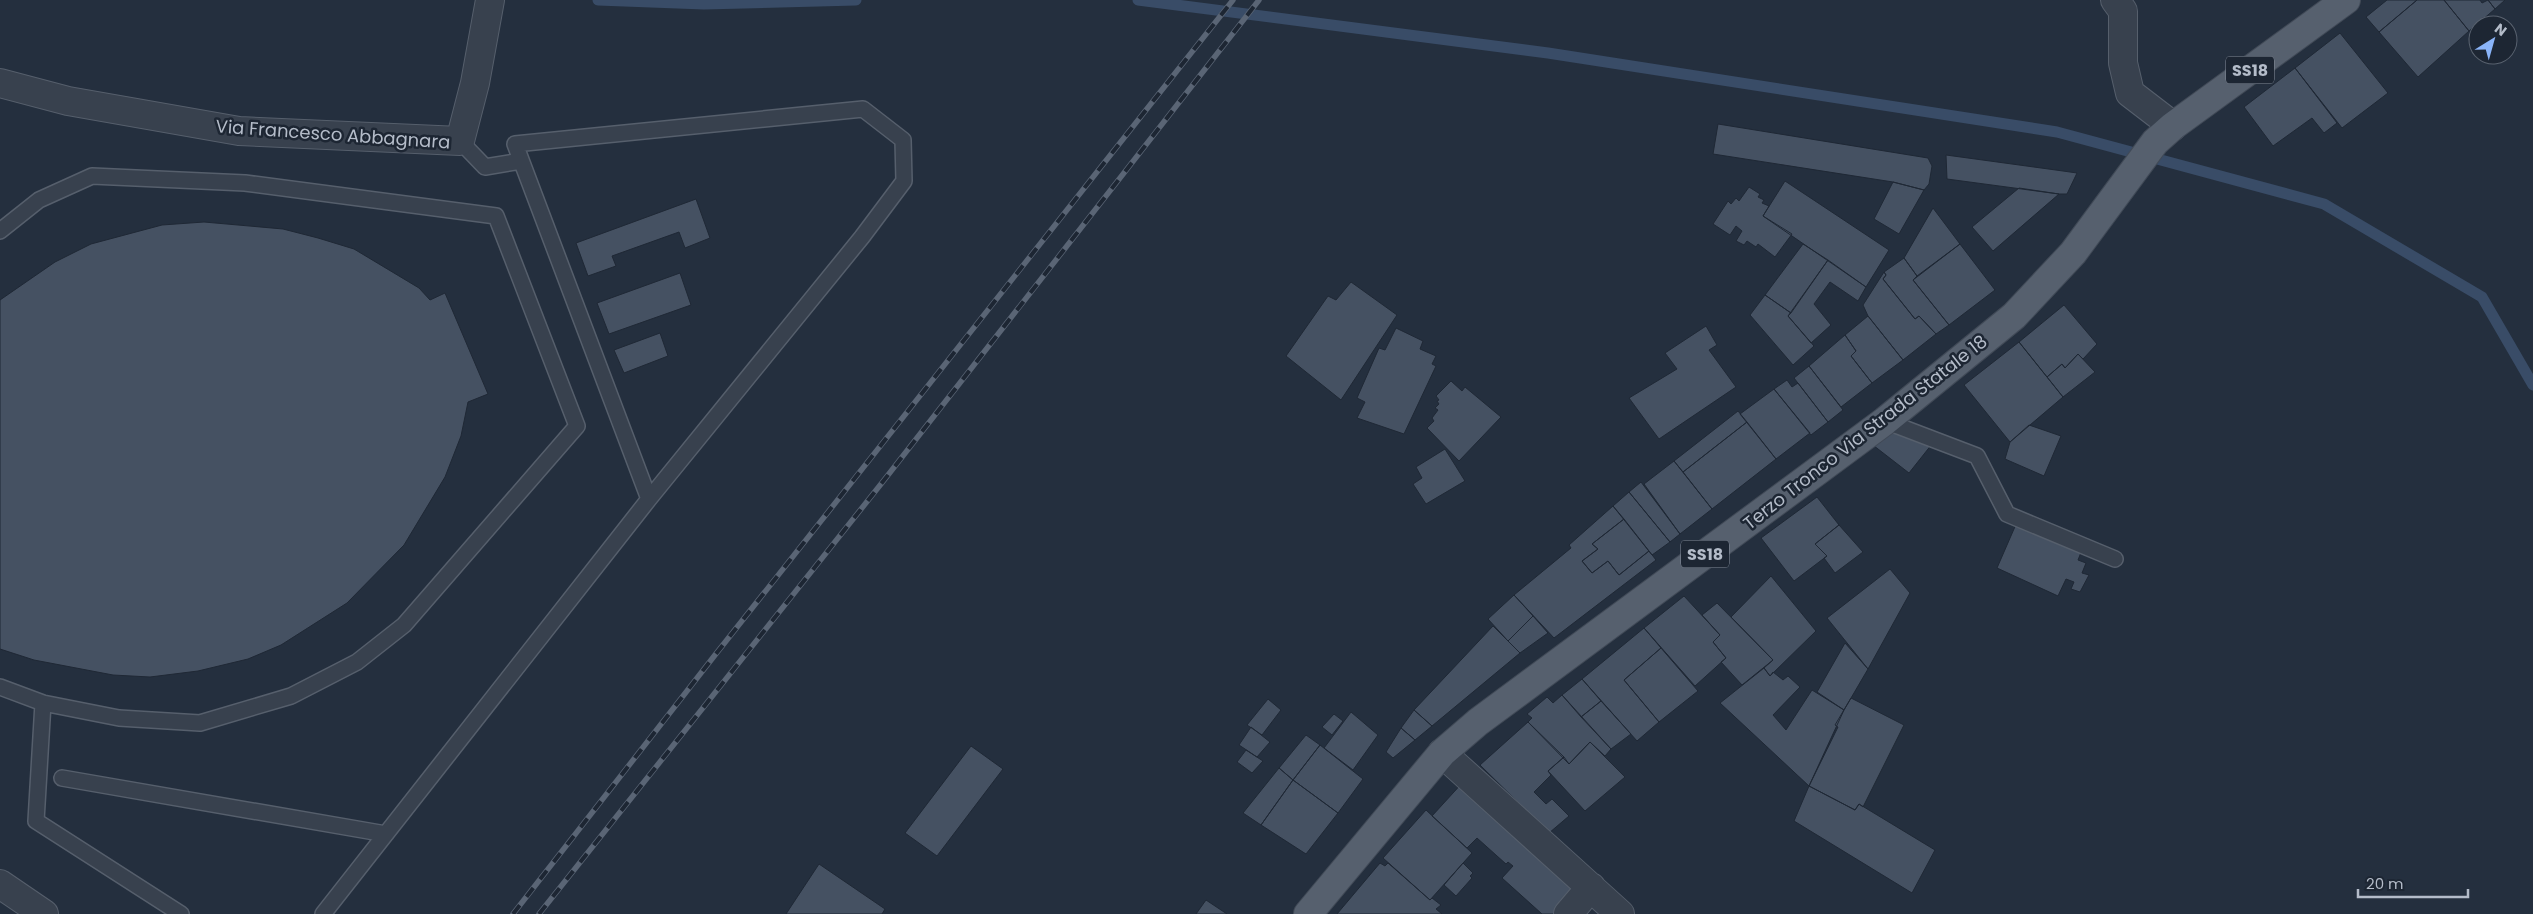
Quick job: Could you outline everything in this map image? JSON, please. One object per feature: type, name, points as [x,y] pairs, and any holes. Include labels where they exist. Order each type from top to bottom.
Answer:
[{"type":"main road","name":"Terzo Tronco Via Strada Statale 18","points":[[1312,912],[1442,753],[1478,722],[1885,422],[2014,316],[2073,253],[2164,134],[2346,0]]},
{"type":"street","points":[[460,141],[475,83],[490,0]]},
{"type":"street","points":[[2115,0],[2123,11],[2124,63],[2130,93],[2164,134]]},
{"type":"street","name":"Via Francesco Abbagnara","points":[[0,83],[68,101],[239,131],[460,141]]},
{"type":"street","points":[[1442,753],[1620,914]]},
{"type":"street","points":[[0,884],[44,914]]},
{"type":"street","points":[[1568,914],[1591,888]]},
{"type":"lane","points":[[323,914],[650,499],[862,237],[904,181],[903,140],[863,109],[515,144],[650,499]]},
{"type":"lane","points":[[460,141],[485,167],[521,161]]},
{"type":"lane","points":[[0,232],[39,200],[92,176],[245,182],[496,216],[577,426],[404,625],[357,662],[290,696],[200,723],[119,718],[43,703],[0,687]]},
{"type":"lane","points":[[1885,422],[1977,456],[2007,514],[2115,559]]},
{"type":"lane","points":[[43,703],[36,821],[181,914]]},
{"type":"lane","points":[[62,778],[386,834]]},
{"type":"building","points":[[2387,0],[2417,0],[2379,32],[2366,17]]},
{"type":"building","points":[[2417,0],[2444,0],[2468,30],[2468,32],[2418,77],[2379,32]]},
{"type":"building","points":[[2444,0],[2480,0],[2482,3],[2488,0],[2495,9],[2488,15],[2468,15],[2468,30]]},
{"type":"building","points":[[2488,0],[2505,0],[2495,9]]},
{"type":"building","points":[[2340,33],[2388,93],[2342,128],[2295,68]]},
{"type":"building","points":[[2295,68],[2337,123],[2324,133],[2312,118],[2273,146],[2244,107]]},
{"type":"building","points":[[1718,124],[1928,158],[1932,166],[1929,184],[1924,190],[1893,182],[1713,154]]},
{"type":"building","points":[[1946,155],[2077,173],[2067,194],[1947,179]]},
{"type":"building","points":[[1785,181],[1889,250],[1866,287],[1763,216]]},
{"type":"building","points":[[1893,182],[1924,190],[1899,234],[1874,219]]},
{"type":"building","points":[[1749,187],[1760,194],[1758,197],[1764,200],[1762,203],[1769,206],[1763,216],[1792,234],[1775,257],[1758,244],[1756,247],[1747,241],[1744,245],[1736,241],[1742,231],[1736,226],[1730,235],[1713,224],[1728,201],[1731,204],[1736,198],[1739,201]]},
{"type":"building","points":[[2019,188],[2059,194],[1993,251],[1972,227]]},
{"type":"building","points":[[696,199],[710,238],[685,248],[679,232],[612,256],[616,266],[588,276],[576,243]]},
{"type":"building","points":[[1933,208],[1960,244],[1917,276],[1904,258]]},
{"type":"building","points":[[204,222],[283,229],[318,238],[354,249],[419,288],[430,300],[445,293],[488,394],[468,402],[461,436],[445,477],[404,545],[347,603],[281,645],[248,659],[198,671],[150,677],[113,675],[34,660],[0,649],[0,300],[55,262],[91,244],[162,225]]},
{"type":"building","points":[[1803,244],[1828,260],[1791,313],[1765,295]]},
{"type":"building","points":[[1960,244],[1995,290],[1949,325],[1913,280]]},
{"type":"building","points":[[1904,258],[1917,276],[1913,280],[1949,325],[1936,334],[1919,316],[1915,319],[1883,279],[1886,275],[1884,272]]},
{"type":"building","points":[[1828,260],[1866,287],[1858,301],[1830,282],[1814,304],[1831,325],[1811,343],[1788,316]]},
{"type":"building","points":[[1884,272],[1886,275],[1883,279],[1915,319],[1919,316],[1936,334],[1903,360],[1868,316],[1863,305]]},
{"type":"building","points":[[680,273],[691,305],[609,334],[597,303]]},
{"type":"building","points":[[1351,282],[1397,315],[1341,400],[1286,356],[1328,296],[1336,300]]},
{"type":"building","points":[[1765,295],[1791,313],[1788,316],[1814,346],[1793,365],[1750,315]]},
{"type":"building","points":[[2064,305],[2097,344],[2083,359],[2078,354],[2065,368],[2062,364],[2047,377],[2019,342]]},
{"type":"building","points":[[1868,316],[1903,360],[1872,383],[1851,356],[1856,351],[1845,335]]},
{"type":"building","points":[[1706,326],[1717,345],[1709,350],[1736,387],[1659,439],[1629,398],[1677,369],[1665,353]]},
{"type":"building","points":[[1396,328],[1423,341],[1420,349],[1436,356],[1432,364],[1436,366],[1404,434],[1357,418],[1365,402],[1357,398],[1379,348],[1385,350]]},
{"type":"building","points":[[660,333],[668,356],[624,373],[614,350]]},
{"type":"building","points":[[1845,335],[1856,351],[1851,356],[1872,383],[1841,407],[1809,366]]},
{"type":"building","points":[[2019,342],[2063,397],[2010,442],[1964,385]]},
{"type":"building","points":[[2078,354],[2095,372],[2063,397],[2047,377],[2062,364],[2065,368]]},
{"type":"building","points":[[1809,366],[1843,410],[1828,422],[1794,378]]},
{"type":"building","points":[[1787,380],[1792,387],[1798,383],[1828,422],[1811,435],[1774,389]]},
{"type":"building","points":[[1451,381],[1462,391],[1465,387],[1501,417],[1459,461],[1427,428],[1434,421],[1432,418],[1438,410],[1435,408],[1439,404],[1436,396]]},
{"type":"building","points":[[1774,389],[1810,433],[1776,459],[1740,414]]},
{"type":"building","points":[[1738,411],[1747,422],[1683,472],[1674,461]]},
{"type":"building","points":[[1747,422],[1776,459],[1712,509],[1683,472]]},
{"type":"building","points":[[2029,425],[2061,436],[2044,476],[2005,459],[2010,442]]},
{"type":"building","points":[[1890,426],[1932,444],[1909,473],[1869,442]]},
{"type":"building","points":[[1445,449],[1465,481],[1426,504],[1413,484],[1422,478],[1416,467]]},
{"type":"building","points":[[1674,461],[1712,509],[1680,534],[1644,484]]},
{"type":"building","points":[[1641,482],[1680,534],[1670,542],[1629,492]]},
{"type":"building","points":[[1629,492],[1670,542],[1652,555],[1613,506]]},
{"type":"building","points":[[1817,497],[1839,525],[1815,544],[1827,556],[1794,581],[1761,538]]},
{"type":"building","points":[[1613,506],[1624,519],[1592,544],[1598,549],[1582,561],[1592,573],[1608,561],[1619,575],[1649,551],[1656,560],[1554,638],[1514,595],[1571,548],[1569,545]]},
{"type":"building","points":[[1624,519],[1649,551],[1619,575],[1608,561],[1592,573],[1582,561],[1598,549],[1592,544]]},
{"type":"building","points":[[2017,522],[2082,550],[2078,560],[2086,563],[2082,573],[2089,575],[2080,592],[2071,589],[2074,582],[2066,579],[2058,596],[1997,568]]},
{"type":"building","points":[[1839,525],[1863,552],[1835,573],[1824,558],[1827,556],[1815,544]]},
{"type":"building","points":[[1890,569],[1910,593],[1868,669],[1827,618]]},
{"type":"building","points":[[1771,576],[1816,631],[1770,676],[1764,668],[1773,660],[1731,617]]},
{"type":"building","points":[[1514,595],[1533,616],[1508,641],[1488,619]]},
{"type":"building","points":[[1684,596],[1720,635],[1713,642],[1726,658],[1695,686],[1644,628]]},
{"type":"building","points":[[1717,603],[1773,660],[1742,685],[1721,662],[1726,658],[1713,642],[1720,635],[1702,615]]},
{"type":"building","points":[[1533,616],[1548,633],[1520,653],[1508,641]]},
{"type":"building","points":[[1493,626],[1520,653],[1432,726],[1414,710]]},
{"type":"building","points":[[1644,628],[1661,648],[1624,680],[1659,722],[1637,741],[1582,679]]},
{"type":"building","points":[[1845,643],[1868,669],[1844,710],[1817,692]]},
{"type":"building","points":[[1661,648],[1698,691],[1659,722],[1624,680]]},
{"type":"building","points":[[1764,668],[1770,676],[1773,672],[1783,680],[1788,676],[1800,687],[1773,715],[1786,730],[1812,690],[1844,710],[1809,786],[1720,703]]},
{"type":"building","points":[[1582,679],[1601,701],[1581,717],[1562,695]]},
{"type":"building","points":[[1562,695],[1611,749],[1605,756],[1590,742],[1569,764],[1528,722],[1532,718],[1527,714],[1547,697],[1553,703]]},
{"type":"building","points":[[1851,698],[1904,725],[1863,807],[1859,804],[1855,810],[1809,786],[1838,727],[1835,725]]},
{"type":"building","points":[[1268,699],[1281,710],[1262,735],[1247,725]]},
{"type":"building","points":[[1601,701],[1631,734],[1611,749],[1581,717]]},
{"type":"building","points":[[1414,710],[1432,726],[1415,740],[1401,728]]},
{"type":"building","points":[[1351,712],[1378,735],[1353,770],[1324,748]]},
{"type":"building","points":[[1334,714],[1343,721],[1332,735],[1322,727]]},
{"type":"building","points":[[1528,722],[1564,757],[1548,771],[1551,775],[1534,792],[1546,804],[1552,799],[1569,816],[1549,833],[1480,765]]},
{"type":"building","points":[[1251,727],[1270,742],[1257,757],[1239,745]]},
{"type":"building","points":[[1401,728],[1415,740],[1393,758],[1386,752]]},
{"type":"building","points":[[1306,735],[1320,745],[1293,780],[1279,768]]},
{"type":"building","points":[[1590,742],[1625,777],[1585,811],[1548,771],[1564,757],[1569,764]]},
{"type":"building","points":[[1320,745],[1363,779],[1338,813],[1293,780]]},
{"type":"building","points":[[971,746],[1003,769],[937,856],[905,833]]},
{"type":"building","points":[[1246,750],[1263,761],[1252,773],[1237,762]]},
{"type":"building","points":[[1279,768],[1293,780],[1261,825],[1243,813]]},
{"type":"building","points":[[1293,780],[1338,813],[1306,854],[1261,825]]},
{"type":"building","points":[[1464,781],[1585,886],[1558,914],[1542,914],[1502,878],[1513,866],[1508,862],[1506,864],[1477,838],[1467,848],[1432,816]]},
{"type":"building","points":[[1809,786],[1855,810],[1859,804],[1935,850],[1912,893],[1794,821]]},
{"type":"building","points":[[1426,810],[1472,853],[1430,900],[1383,858]]},
{"type":"building","points":[[1380,863],[1385,866],[1388,863],[1430,900],[1432,898],[1441,905],[1436,909],[1442,914],[1337,914]]},
{"type":"building","points":[[1463,863],[1473,873],[1470,876],[1472,878],[1456,896],[1444,885]]},
{"type":"building","points":[[819,864],[885,909],[882,914],[786,914]]},
{"type":"building","points":[[1206,900],[1227,914],[1196,914]]},
{"type":"waterway","points":[[598,0],[704,4],[856,0]]},
{"type":"waterway","points":[[1138,0],[1548,53],[2057,132],[2324,204],[2482,297],[2533,385]]},
{"type":"railway","points":[[513,914],[715,655],[1233,0]]},
{"type":"railway","points":[[539,914],[881,484],[1259,0]]}]
